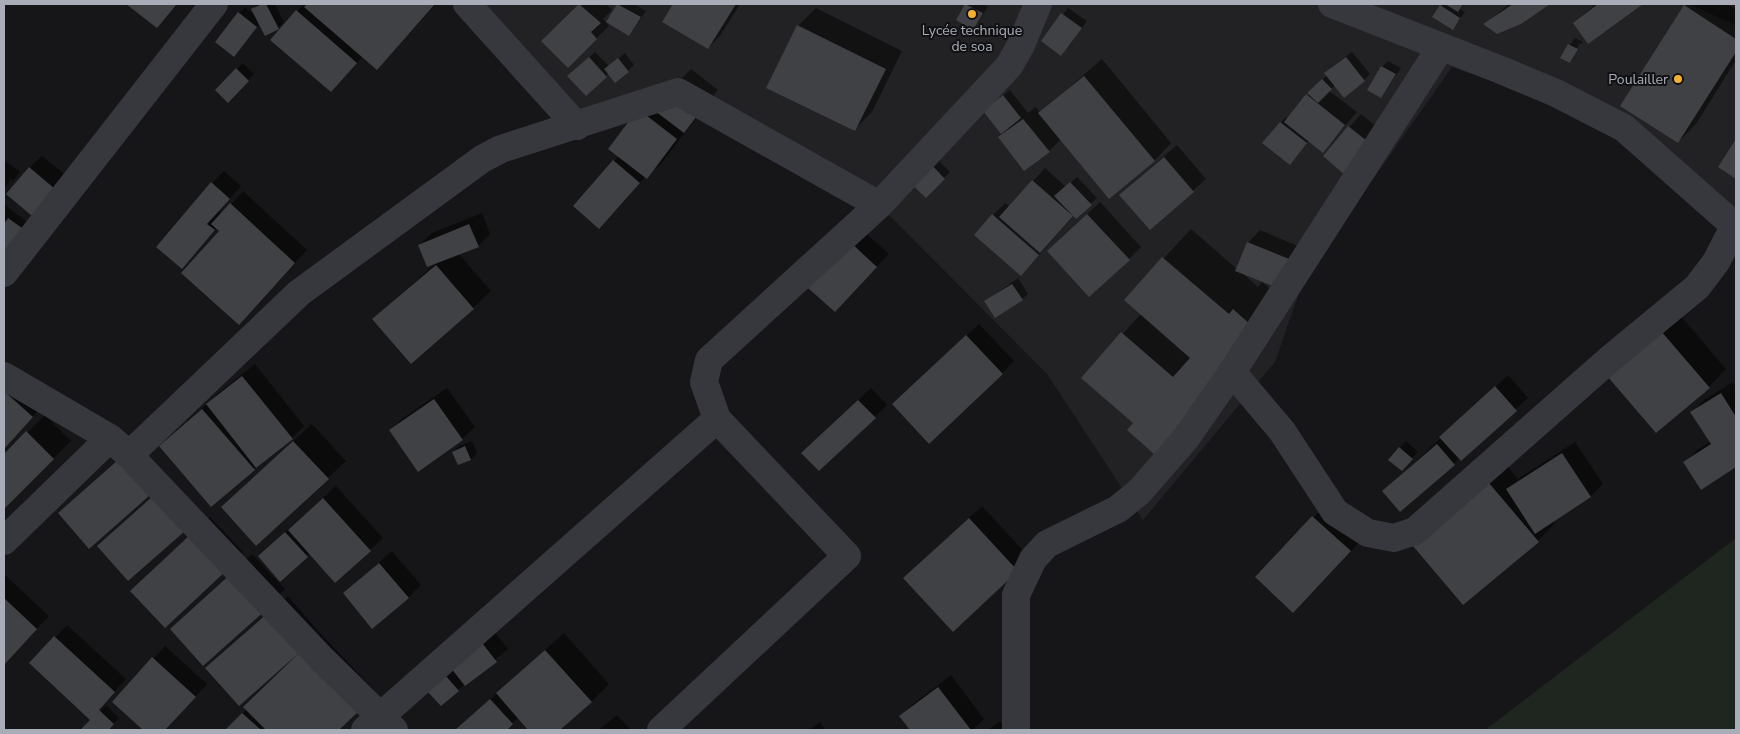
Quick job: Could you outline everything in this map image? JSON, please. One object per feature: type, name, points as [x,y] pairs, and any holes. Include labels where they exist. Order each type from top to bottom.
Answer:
[{"type":"street","points":[[4,273],[214,4]]},
{"type":"street","points":[[467,4],[577,126]]},
{"type":"street","points":[[661,730],[847,556],[717,419],[704,382],[708,360],[879,205],[1009,66],[1021,44],[1038,4]]},
{"type":"street","points":[[1232,372],[1282,431],[1335,512],[1368,533],[1394,538],[1415,531],[1611,358],[1697,287],[1716,262],[1735,227],[1658,156],[1624,128],[1556,93],[1342,6]]},
{"type":"street","points":[[1016,730],[1016,595],[1033,559],[1047,544],[1118,509],[1138,492],[1186,438],[1232,372],[1441,47]]},
{"type":"street","points":[[4,541],[120,446],[299,293],[426,199],[501,149],[678,92],[879,205]]},
{"type":"street","points":[[4,376],[120,446],[322,660],[380,726],[717,419]]},
{"type":"shaded area","points":[[467,4],[1690,4],[1736,26],[1736,219],[1624,128],[1452,67],[1305,276],[1275,362],[1143,520],[1047,374],[879,205],[679,92],[577,126]]},
{"type":"shaded area","points":[[1736,538],[1736,730],[1485,730]]},
{"type":"building","points":[[126,4],[177,4],[157,28]]},
{"type":"building","points":[[266,4],[279,29],[265,36],[251,9]]},
{"type":"building","points":[[307,4],[435,4],[377,70],[304,7]]},
{"type":"building","points":[[579,4],[601,23],[591,32],[597,39],[568,68],[541,41]]},
{"type":"building","points":[[617,4],[641,17],[629,36],[606,22]]},
{"type":"building","points":[[673,4],[736,4],[708,49],[662,22]]},
{"type":"building","points":[[965,4],[983,13],[973,30],[956,20]]},
{"type":"building","points":[[1445,4],[1463,4],[1458,12]]},
{"type":"building","points":[[1513,4],[1550,4],[1521,24],[1497,34],[1483,24]]},
{"type":"building","points":[[1598,4],[1643,4],[1588,44],[1573,23]]},
{"type":"building","points":[[1440,5],[1460,18],[1453,30],[1432,17]]},
{"type":"building","name":"Poulailler","points":[[1684,5],[1736,39],[1736,52],[1678,143],[1620,106]]},
{"type":"building","points":[[296,10],[357,63],[331,92],[270,40]]},
{"type":"building","points":[[238,12],[257,27],[234,57],[215,42]]},
{"type":"building","points":[[1061,13],[1082,28],[1061,56],[1041,41]]},
{"type":"building","points":[[797,25],[886,69],[855,131],[766,88]]},
{"type":"building","points":[[1568,44],[1578,49],[1570,63],[1560,58]]},
{"type":"building","points":[[589,57],[607,77],[586,96],[567,76]]},
{"type":"building","points":[[1346,57],[1365,81],[1344,98],[1324,73]]},
{"type":"building","points":[[618,58],[629,72],[615,83],[604,69]]},
{"type":"building","points":[[1381,66],[1396,74],[1381,98],[1367,90]]},
{"type":"building","points":[[236,68],[249,81],[228,103],[215,90]]},
{"type":"building","points":[[1084,76],[1155,161],[1109,199],[1038,113]]},
{"type":"building","points":[[1322,79],[1332,89],[1318,103],[1307,93]]},
{"type":"building","points":[[678,81],[707,103],[684,133],[655,111]]},
{"type":"building","points":[[1306,94],[1345,125],[1323,153],[1284,122]]},
{"type":"building","points":[[1003,95],[1021,118],[1001,134],[983,111]]},
{"type":"building","points":[[638,109],[677,139],[647,179],[608,149]]},
{"type":"building","points":[[1023,119],[1050,152],[1024,171],[998,137]]},
{"type":"building","points":[[1280,122],[1307,143],[1290,165],[1262,143]]},
{"type":"building","points":[[1348,126],[1372,145],[1346,176],[1323,156]]},
{"type":"building","points":[[1736,139],[1736,179],[1718,167]]},
{"type":"building","points":[[1164,157],[1194,192],[1150,230],[1119,195]]},
{"type":"building","points":[[926,159],[945,179],[926,198],[906,179]]},
{"type":"building","points":[[613,160],[640,183],[599,229],[573,206]]},
{"type":"building","points":[[29,167],[55,189],[32,216],[6,194]]},
{"type":"building","points":[[1032,180],[1073,216],[1040,253],[999,217]]},
{"type":"building","points":[[211,182],[230,199],[207,224],[215,230],[182,269],[156,247]]},
{"type":"building","points":[[1070,182],[1092,205],[1076,219],[1054,196]]},
{"type":"building","points":[[230,203],[295,263],[239,325],[181,273],[219,231],[211,224]]},
{"type":"building","points":[[992,214],[1039,255],[1021,276],[974,235]]},
{"type":"building","points":[[1087,214],[1130,260],[1089,297],[1047,251]]},
{"type":"building","points":[[8,218],[22,228],[5,252],[4,224]]},
{"type":"building","points":[[469,224],[479,247],[427,267],[418,245]]},
{"type":"building","points":[[850,242],[877,267],[835,312],[808,288]]},
{"type":"building","points":[[1247,242],[1289,259],[1278,288],[1235,271]]},
{"type":"building","points":[[1162,257],[1229,314],[1233,309],[1261,334],[1155,455],[1127,430],[1133,423],[1081,378],[1121,332],[1173,377],[1190,358],[1124,300]]},
{"type":"building","points":[[436,265],[474,309],[411,364],[372,319]]},
{"type":"building","points":[[1012,284],[1023,300],[995,318],[984,301]]},
{"type":"building","points":[[1661,331],[1710,388],[1656,433],[1607,376]]},
{"type":"building","points":[[966,335],[1003,374],[929,444],[892,404]]},
{"type":"building","points":[[242,376],[293,439],[256,468],[206,404]]},
{"type":"building","points":[[1495,386],[1517,411],[1461,461],[1439,437]]},
{"type":"building","points":[[4,393],[33,417],[4,449]]},
{"type":"building","points":[[1721,393],[1736,417],[1736,467],[1701,490],[1683,462],[1711,444],[1690,412]]},
{"type":"building","points":[[434,399],[463,440],[418,472],[389,430]]},
{"type":"building","points":[[858,400],[876,418],[819,471],[801,453]]},
{"type":"building","points":[[202,409],[255,470],[211,507],[159,446]]},
{"type":"building","points":[[26,431],[54,459],[4,509],[4,454]]},
{"type":"building","points":[[293,441],[329,479],[256,546],[221,507]]},
{"type":"building","points":[[1437,444],[1455,465],[1400,512],[1382,491]]},
{"type":"building","points":[[465,446],[471,460],[458,465],[452,452]]},
{"type":"building","points":[[1399,447],[1413,459],[1402,471],[1388,460]]},
{"type":"building","points":[[1562,453],[1591,497],[1535,534],[1506,489]]},
{"type":"building","points":[[118,460],[149,496],[89,549],[58,513]]},
{"type":"building","points":[[1489,483],[1539,542],[1463,605],[1413,546]]},
{"type":"building","points":[[153,496],[185,531],[128,581],[97,546]]},
{"type":"building","points":[[323,498],[371,551],[335,583],[288,530]]},
{"type":"building","points":[[1312,516],[1351,551],[1293,613],[1255,577]]},
{"type":"building","points":[[969,518],[1018,571],[953,632],[903,578]]},
{"type":"building","points":[[285,532],[308,557],[280,582],[258,556]]},
{"type":"building","points":[[192,533],[227,570],[165,628],[130,591]]},
{"type":"building","points":[[379,563],[409,598],[372,629],[343,593]]},
{"type":"building","points":[[234,571],[268,608],[203,666],[170,629]]},
{"type":"building","points":[[4,598],[37,629],[4,665]]},
{"type":"building","points":[[269,612],[359,711],[339,730],[266,730],[243,707],[300,652],[239,706],[205,668]]},
{"type":"building","points":[[54,636],[115,692],[99,710],[114,724],[109,730],[80,730],[90,720],[29,663]]},
{"type":"building","points":[[479,639],[497,662],[465,686],[447,663]]},
{"type":"building","points":[[545,650],[592,702],[560,730],[528,730],[496,693]]},
{"type":"building","points":[[152,657],[196,697],[165,730],[143,730],[112,702]]},
{"type":"building","points":[[445,675],[459,691],[441,706],[427,691]]},
{"type":"building","points":[[938,687],[971,730],[910,730],[899,716]]},
{"type":"building","points":[[490,699],[513,724],[507,730],[455,730]]},
{"type":"building","points":[[242,713],[261,730],[225,730]]},
{"type":"place","name":"Lycée technique de soa","points":[[972,14]]},
{"type":"place","name":"Poulailler","points":[[1678,79]]}]
